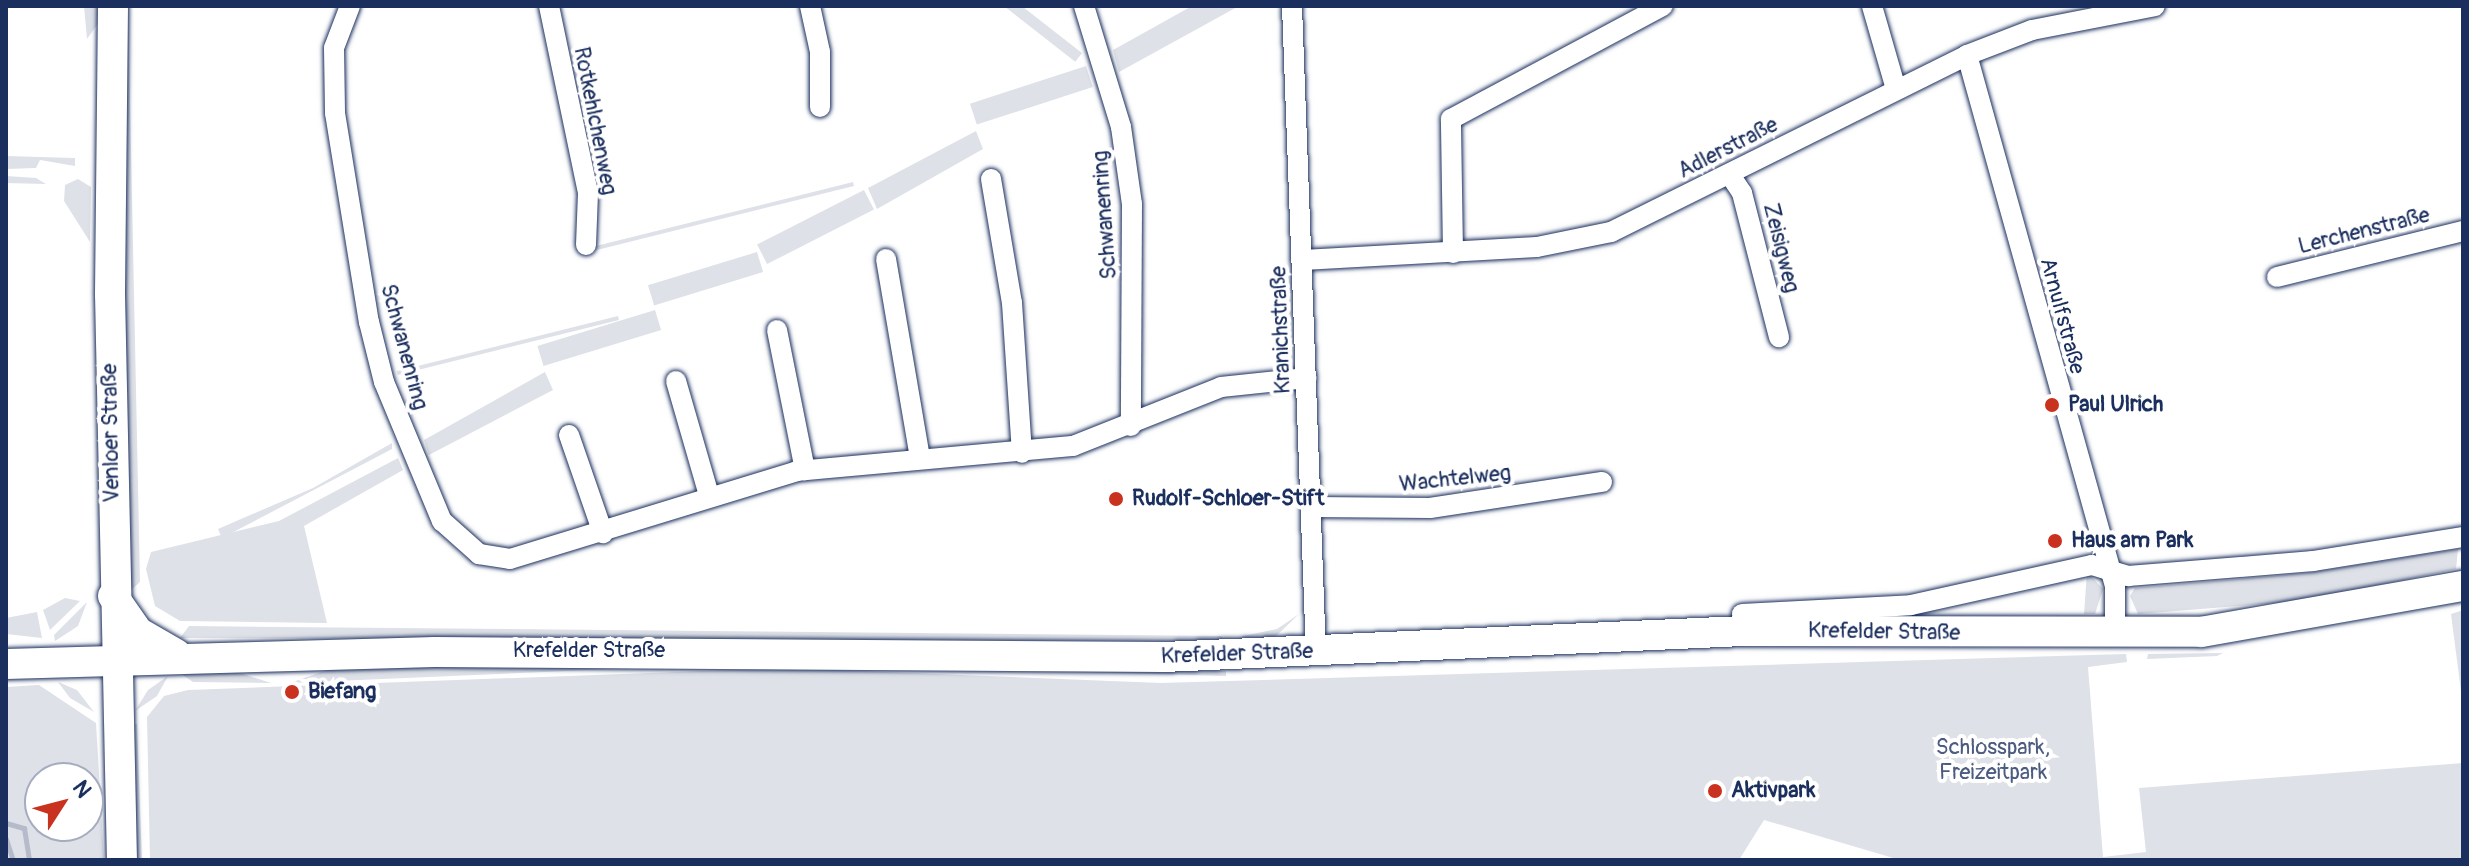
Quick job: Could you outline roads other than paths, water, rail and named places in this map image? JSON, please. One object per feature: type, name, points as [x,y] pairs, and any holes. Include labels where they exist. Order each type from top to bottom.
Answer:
[{"type":"main road","name":"Venloer Straße","points":[[113,6],[113,596],[122,860]]},
{"type":"main road","name":"Krefelder Straße","points":[[6,664],[176,654],[1316,653],[1744,631],[2115,635],[2295,621],[2463,586]]},
{"type":"main road","points":[[113,596],[138,632],[176,654]]},
{"type":"street","name":"Schwanenring","points":[[350,6],[334,48],[335,113],[358,262],[384,382],[442,521],[479,554],[510,559],[603,533],[709,495],[805,470],[920,458],[1022,453],[1073,446],[1131,426],[1221,387],[1307,378]]},
{"type":"street","name":"Rotkehlchenweg","points":[[549,6],[588,193],[586,245]]},
{"type":"street","points":[[810,6],[820,52],[820,107]]},
{"type":"street","name":"Schwanenring","points":[[1084,6],[1121,127],[1132,204],[1131,426]]},
{"type":"street","name":"Kranichstraße","points":[[1292,6],[1316,653]]},
{"type":"street","points":[[1453,253],[1451,119],[1663,6]]},
{"type":"street","points":[[1872,6],[1896,89]]},
{"type":"street","name":"Adlerstraße","points":[[1303,260],[1453,253],[1611,232],[1967,55],[2097,10],[2155,6]]},
{"type":"street","name":"Arnulfstraße","points":[[1967,55],[2106,569],[2115,586],[2115,635]]},
{"type":"street","name":"Zeisigweg","points":[[1730,175],[1742,193],[1779,337]]},
{"type":"street","points":[[991,179],[1012,303],[1022,453]]},
{"type":"street","name":"Lerchenstraße","points":[[2277,277],[2463,231]]},
{"type":"street","points":[[886,259],[920,458]]},
{"type":"street","points":[[777,330],[805,470]]},
{"type":"street","points":[[676,381],[709,495]]},
{"type":"street","points":[[569,435],[603,533]]},
{"type":"street","name":"Wachtelweg","points":[[1311,507],[1430,508],[1602,482]]},
{"type":"street","name":"Krefelder Straße","points":[[1742,614],[1911,605],[2092,565],[2128,576],[2313,561],[2463,537]]},
{"type":"waterway","points":[[6,823],[24,828],[29,860]]},
{"type":"waterway","points":[[6,839],[13,860]]},
{"type":"place","name":"Paul Ulrich","points":[[2052,405]]},
{"type":"place","name":"Rudolf-Schloer-Stift","points":[[1116,499]]},
{"type":"place","name":"Haus am Park","points":[[2055,541]]},
{"type":"place","name":"Biefang","points":[[292,692]]},
{"type":"place","name":"Aktivpark","points":[[1715,791]]},
{"type":"park label","name":"Schlosspark, Freizeitpark","points":[[1993,760]]}]
